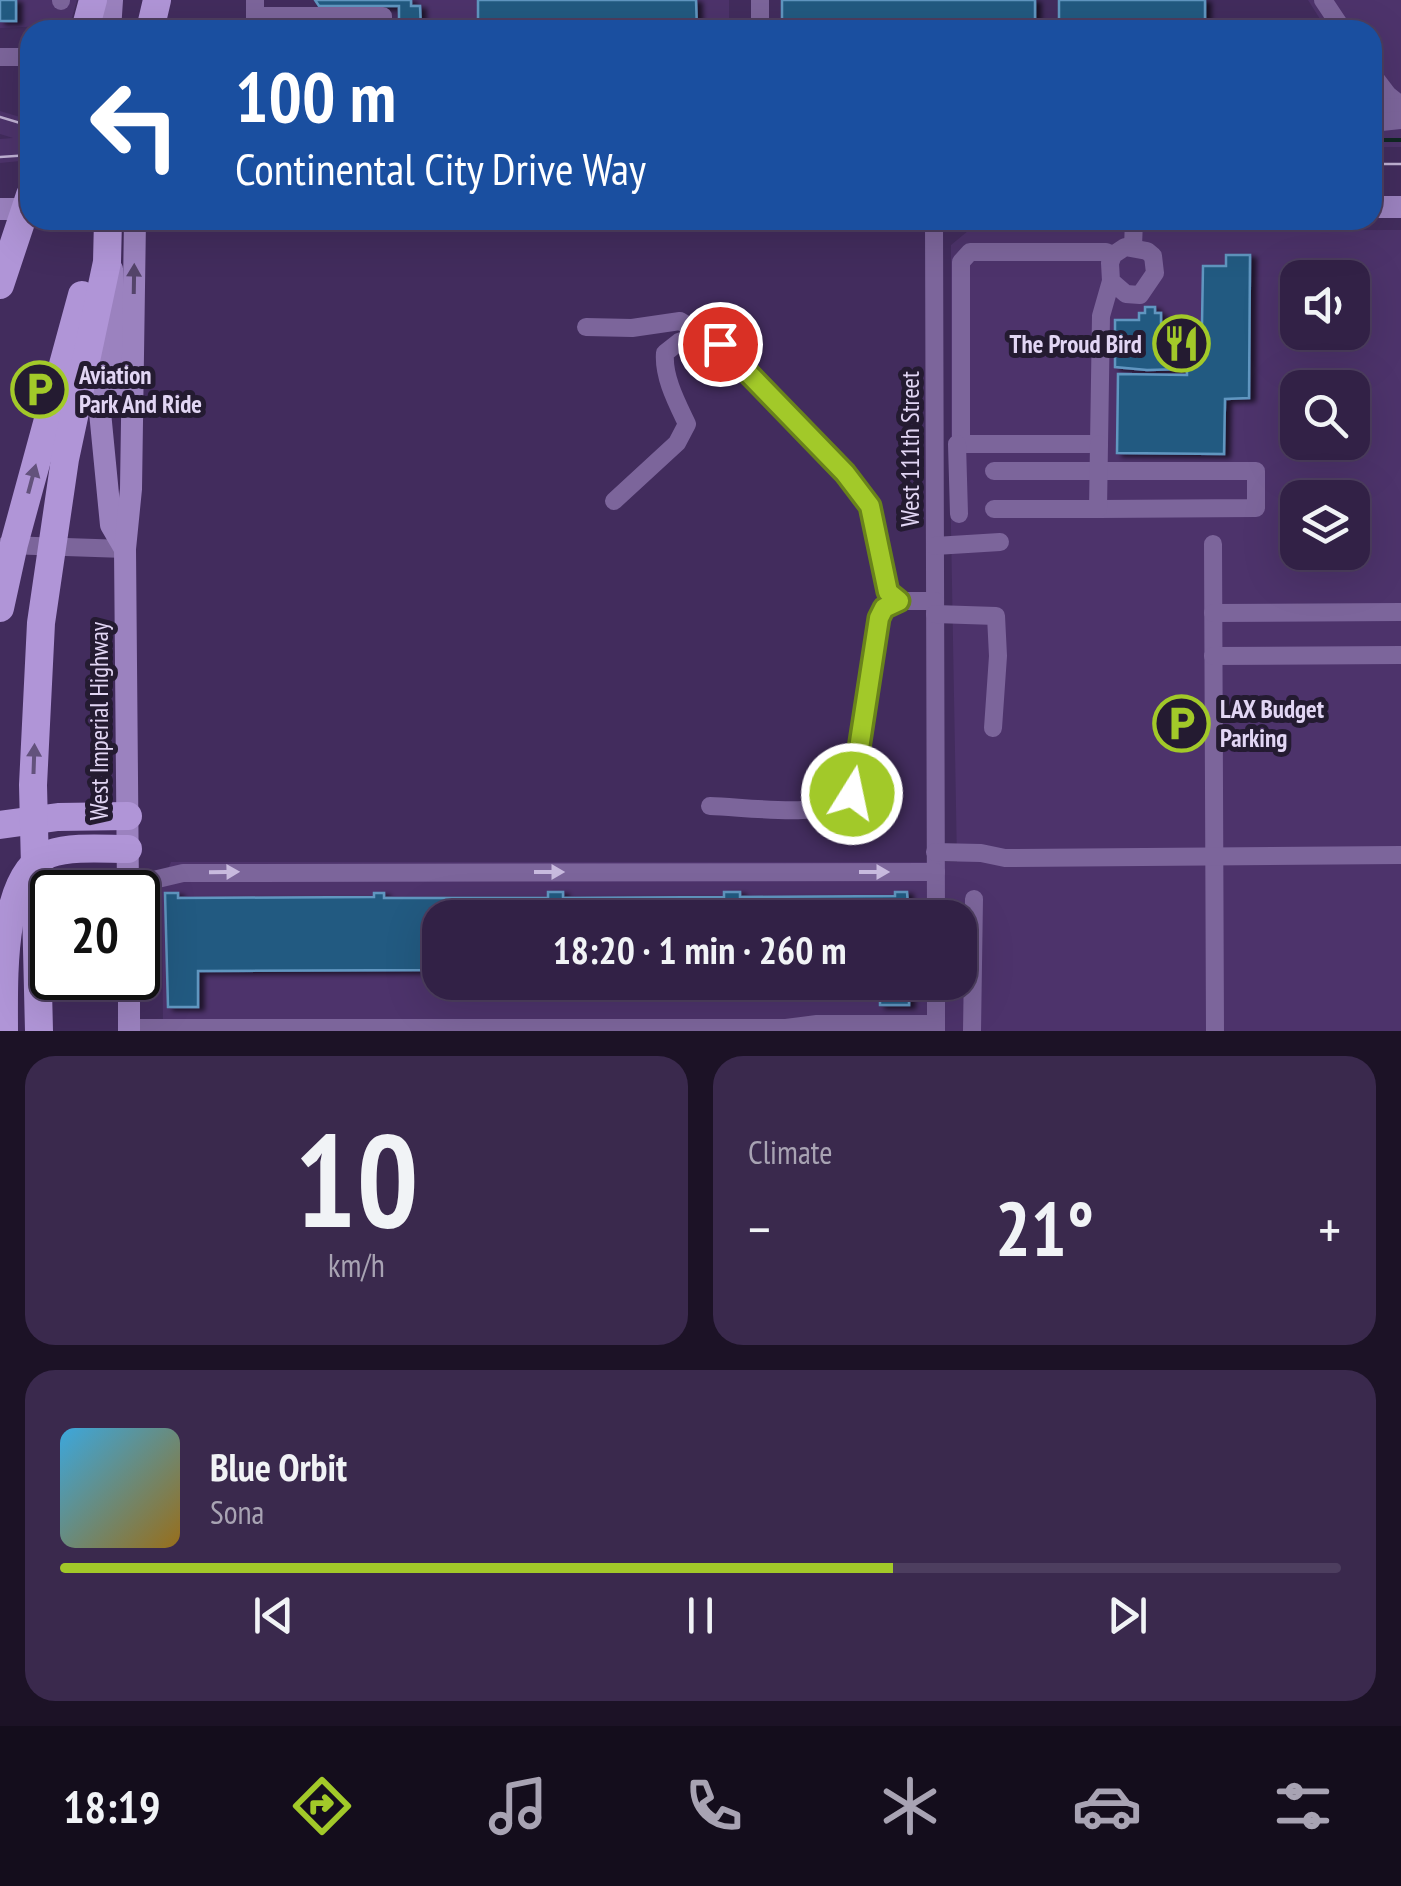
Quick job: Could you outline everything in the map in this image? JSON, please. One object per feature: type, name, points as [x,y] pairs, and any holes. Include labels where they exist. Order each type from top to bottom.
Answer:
[{"type":"highway","points":[[0,285],[20,225]]},
{"type":"highway","points":[[0,608],[14,544],[101,230]]},
{"type":"highway","points":[[39,1031],[33,785],[41,622],[65,459],[107,262],[105,230]]},
{"type":"highway","points":[[0,825],[58,816],[128,816]]},
{"type":"highway","points":[[4,1031],[4,927],[7,898],[14,881],[26,866],[48,854],[128,848]]},
{"type":"main road","name":"West Imperial Highway","points":[[104,230],[100,412],[112,525],[125,549]]},
{"type":"main road","points":[[107,230],[111,242],[121,462],[131,488]]},
{"type":"main road","name":"West Imperial Highway","points":[[128,870],[125,549],[131,488],[136,230]]},
{"type":"main road","points":[[129,1000],[130,1029]]},
{"type":"street","points":[[255,15],[383,16],[383,20]]},
{"type":"street","points":[[1382,87],[1401,106]]},
{"type":"street","name":"West 111th Street","points":[[934,230],[936,900]]},
{"type":"street","points":[[1133,247],[1134,230]]},
{"type":"street","points":[[1098,509],[1099,328],[1111,280],[1110,263],[1119,250],[1133,247],[1147,250],[1156,264],[1145,292],[1134,296],[1111,280]]},
{"type":"street","points":[[959,514],[964,256],[970,252],[1114,255]]},
{"type":"street","points":[[586,326],[632,328],[680,321],[720,344],[845,473],[870,506],[888,592],[899,601],[996,616],[998,656],[993,728]]},
{"type":"street","points":[[614,501],[682,434],[687,424],[674,397],[665,353],[679,342],[701,334]]},
{"type":"street","points":[[935,444],[1098,444]]},
{"type":"street","points":[[994,471],[1256,471],[1256,508],[994,509]]},
{"type":"street","points":[[936,546],[1000,542]]},
{"type":"street","points":[[0,544],[125,549]]},
{"type":"street","points":[[1213,544],[1214,1031]]},
{"type":"street","points":[[710,806],[830,807],[848,800],[855,781],[879,618],[884,608],[899,601]]},
{"type":"street","points":[[1213,614],[1401,612]]},
{"type":"street","points":[[1213,656],[1401,655]]},
{"type":"street","points":[[936,852],[1005,858],[1401,856]]},
{"type":"street","points":[[160,880],[183,873],[936,872]]},
{"type":"street","points":[[972,1031],[974,899]]},
{"type":"street","points":[[130,1029],[786,1028],[817,1024],[936,1028],[936,1000]]},
{"type":"shaded area","points":[[0,0],[77,0],[71,20],[20,20],[20,27],[0,28]]},
{"type":"shaded area","points":[[406,0],[729,0],[729,20],[405,20]]},
{"type":"shaded area","points":[[1308,0],[1401,0],[1401,147],[1382,147],[1382,20],[1321,20]]},
{"type":"shaded area","points":[[0,111],[20,117],[20,161],[0,163],[0,139],[13,138],[0,134]]},
{"type":"shaded area","points":[[1401,230],[1401,1031],[163,1031],[162,883],[171,862],[957,862],[951,245],[968,231]]},
{"type":"building","points":[[0,0],[16,0],[16,21],[0,21]]},
{"type":"building","points":[[315,0],[411,0],[411,6],[420,6],[421,20],[399,20],[399,6],[319,6]]},
{"type":"building","points":[[478,0],[696,0],[697,20],[478,20]]},
{"type":"building","points":[[782,0],[1035,0],[1035,20],[782,20]]},
{"type":"building","points":[[1059,0],[1205,0],[1205,20],[1059,20]]},
{"type":"building","name":"The Proud Bird","points":[[1226,255],[1250,255],[1249,398],[1225,399],[1224,454],[1117,453],[1118,374],[1187,375],[1187,369],[1115,367],[1115,320],[1139,320],[1145,307],[1155,307],[1155,313],[1161,313],[1161,324],[1202,324],[1203,266],[1226,266]]},
{"type":"building","points":[[548,892],[563,892],[563,898],[724,897],[724,892],[740,892],[740,897],[895,896],[895,892],[907,892],[908,900],[422,900],[422,970],[198,971],[198,1007],[168,1007],[165,893],[178,893],[178,898],[374,897],[374,893],[384,893],[384,898],[548,898]]},
{"type":"building","points":[[880,1000],[909,1000],[909,1005],[880,1005]]},
{"type":"waterway","points":[[1382,140],[1401,140]]},
{"type":"tram line","points":[[0,117],[20,123]]},
{"type":"tram line","points":[[0,157],[20,156]]},
{"type":"tram line","points":[[1382,164],[1401,164]]},
{"type":"place","name":"The Proud Bird","points":[[1181,344]]},
{"type":"place","name":"Aviation Park And Ride","points":[[40,389]]},
{"type":"place","name":"LAX Budget Parking","points":[[1181,723]]},
{"type":"route","points":[[720,344],[845,473],[870,506],[888,592],[899,601],[884,608],[879,618],[852,794]]}]
